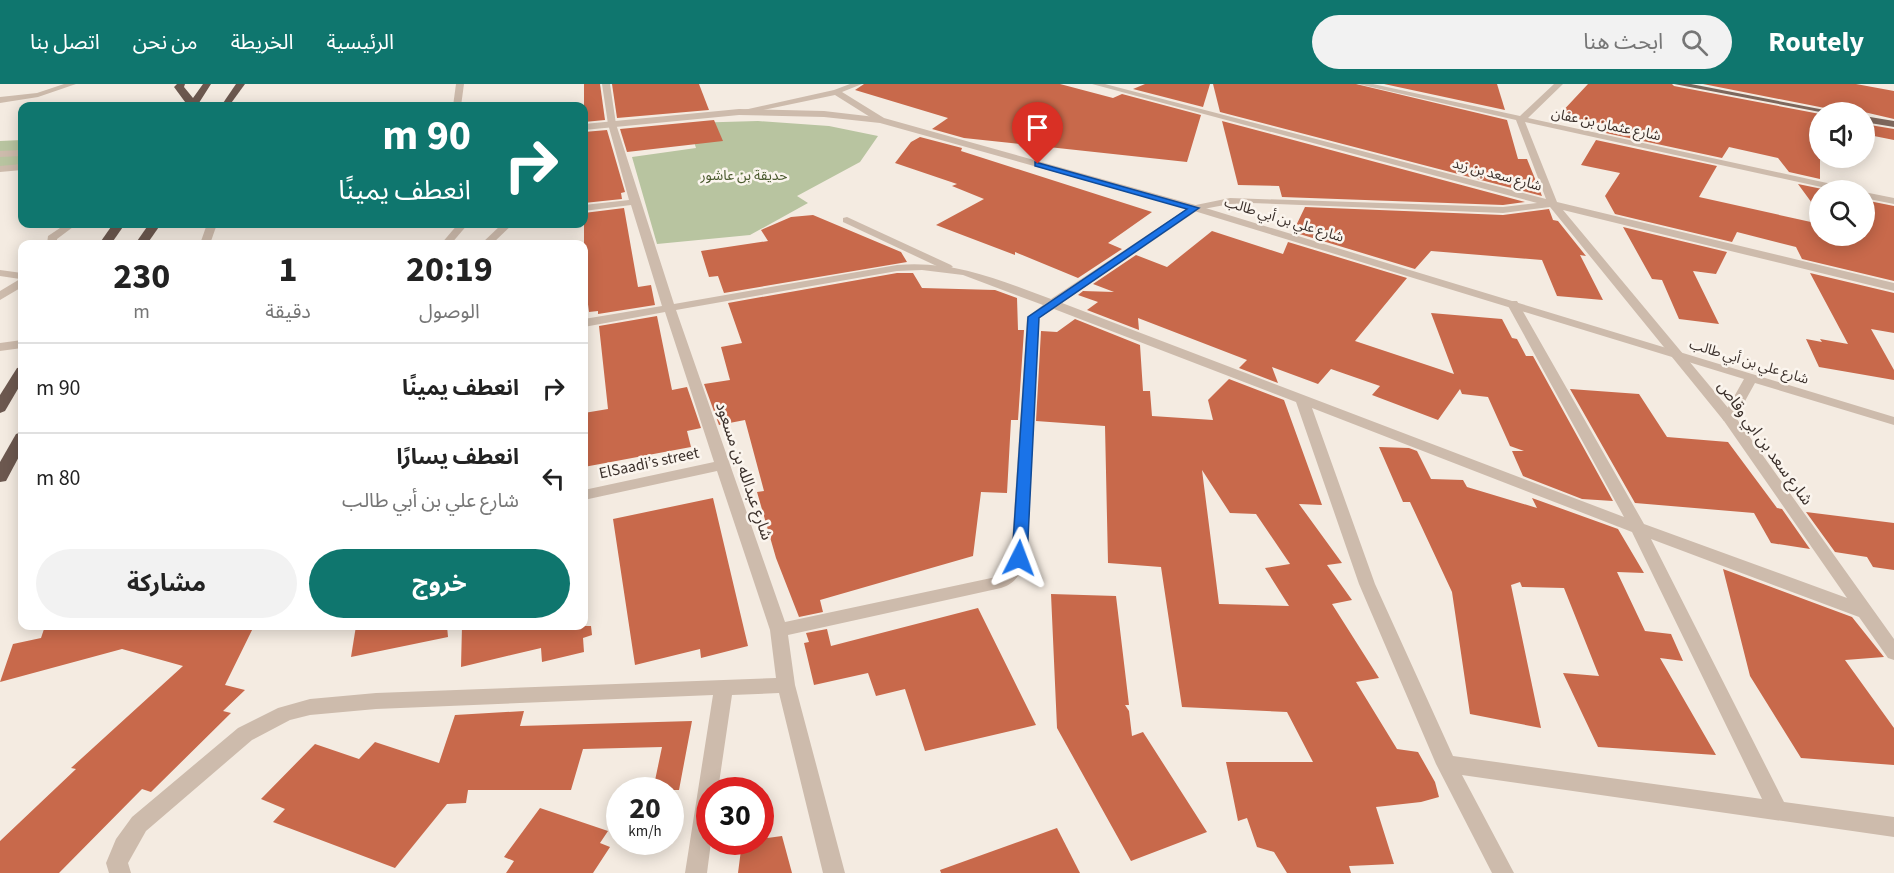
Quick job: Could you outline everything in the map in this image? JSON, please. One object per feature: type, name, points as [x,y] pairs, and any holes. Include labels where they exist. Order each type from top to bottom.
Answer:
[{"type":"highway","points":[[181,84],[179,87],[191,102]]},
{"type":"highway","points":[[196,102],[207,84]]},
{"type":"highway","points":[[228,102],[241,84]]},
{"type":"highway","points":[[0,408],[18,378]]},
{"type":"highway","points":[[0,477],[18,444]]},
{"type":"main road","points":[[1678,84],[1809,108]]},
{"type":"main road","points":[[1875,121],[1894,124]]},
{"type":"street","points":[[0,100],[38,95],[72,84]]},
{"type":"street","points":[[458,102],[460,84]]},
{"type":"street","name":"شارع عبدالله بن مسعود","points":[[606,84],[612,124],[634,202],[779,630],[786,685],[834,873]]},
{"type":"street","points":[[739,112],[836,92],[858,84]]},
{"type":"street","name":"شارع سعد بن زيد","points":[[1095,84],[1553,204],[1894,287]]},
{"type":"street","name":"شارع عثمان بن عفان","points":[[1362,84],[1520,121],[1809,182]]},
{"type":"street","points":[[1520,121],[1558,84]]},
{"type":"street","points":[[836,92],[881,120]]},
{"type":"street","name":"شارع علي بن أبي طالب","points":[[588,127],[739,112],[824,114],[881,120],[1195,208],[1894,421]]},
{"type":"street","name":"شارع سعد بن ابي وقاص","points":[[1520,121],[1553,204],[1729,418],[1894,653]]},
{"type":"street","points":[[0,154],[18,153]]},
{"type":"street","points":[[0,169],[18,167]]},
{"type":"street","points":[[1875,197],[1894,201]]},
{"type":"street","points":[[779,630],[1000,582],[1013,572],[1019,558],[1034,317],[1195,208],[1230,201],[1251,200],[1503,210],[1553,204]]},
{"type":"street","points":[[588,208],[634,202]]},
{"type":"street","points":[[847,220],[947,267],[990,280],[1638,528],[1865,612]]},
{"type":"street","points":[[52,240],[66,228]]},
{"type":"street","points":[[449,240],[459,228]]},
{"type":"street","points":[[490,240],[503,228]]},
{"type":"street","points":[[588,322],[897,268],[924,265],[947,267]]},
{"type":"street","points":[[0,273],[18,275]]},
{"type":"street","points":[[0,297],[18,285]]},
{"type":"street","points":[[1513,304],[1638,528],[1777,809]]},
{"type":"street","points":[[0,347],[18,345]]},
{"type":"street","points":[[1729,418],[1751,378]]},
{"type":"street","points":[[1302,400],[1367,584],[1446,764],[1503,873]]},
{"type":"street","name":"ElSaadi’s street","points":[[588,494],[722,465]]},
{"type":"street","points":[[120,873],[117,863],[123,846],[139,824],[245,734],[285,714],[310,707],[376,700],[786,685]]},
{"type":"street","points":[[696,873],[723,689]]},
{"type":"street","points":[[1446,764],[1589,786],[1777,809],[1894,827]]},
{"type":"green space","name":"حديقة بن عاشور","points":[[758,121],[829,126],[878,136],[860,162],[797,196],[808,203],[750,235],[657,244],[632,157],[696,148],[688,123]]},
{"type":"green space","points":[[18,140],[18,168],[0,170],[0,141]]},
{"type":"building","points":[[584,84],[600,84],[605,120],[588,122],[588,102],[584,102]]},
{"type":"building","points":[[612,84],[699,84],[709,110],[617,118]]},
{"type":"building","points":[[864,84],[1060,84],[1113,98],[1122,94],[1201,115],[1187,162],[964,138],[932,129],[948,118],[855,90]]},
{"type":"building","points":[[1145,84],[1210,84],[1203,107],[1133,89]]},
{"type":"building","points":[[1213,84],[1356,84],[1507,120],[1518,159],[1527,159],[1542,196],[1220,112]]},
{"type":"building","points":[[1384,84],[1497,84],[1505,110]]},
{"type":"building","points":[[1588,84],[1672,84],[1809,112],[1809,168],[1820,168],[1820,179],[1789,172],[1778,158],[1729,147],[1722,158],[1601,132],[1605,125],[1559,115]]},
{"type":"building","points":[[1703,84],[1856,84],[1894,91],[1894,119],[1875,115],[1875,102],[1809,102],[1809,105]]},
{"type":"building","points":[[714,120],[723,141],[627,152],[620,129]]},
{"type":"building","points":[[1222,121],[1525,202],[1503,205],[1282,197],[1279,186],[1238,185]]},
{"type":"building","points":[[1875,126],[1894,129],[1894,140],[1875,136]]},
{"type":"building","points":[[607,130],[625,192],[621,193],[622,199],[588,203],[588,132]]},
{"type":"building","points":[[920,137],[962,148],[961,151],[1152,212],[1108,243],[1122,249],[1078,278],[1015,252],[1015,255],[936,225],[984,199],[952,186],[957,184],[895,163],[911,142]]},
{"type":"building","points":[[1596,140],[1717,166],[1699,197],[1809,222],[1809,246],[1875,246],[1875,202],[1894,206],[1894,281],[1802,259],[1796,247],[1737,232],[1732,242],[1615,214],[1605,196],[1620,173],[1581,165]]},
{"type":"building","points":[[1798,184],[1809,186],[1809,199]]},
{"type":"building","points":[[1305,207],[1503,215],[1549,209],[1553,220],[1558,221],[1586,256],[1580,255],[1603,300],[1557,296],[1542,260],[1431,251],[1415,269],[1293,232]]},
{"type":"building","points":[[624,208],[638,287],[651,285],[655,305],[598,314],[598,311],[589,312],[588,240],[584,240],[584,228],[588,228],[588,212]]},
{"type":"building","points":[[813,215],[901,252],[907,262],[724,293],[718,276],[709,277],[701,251],[768,241],[761,230],[791,217]]},
{"type":"building","points":[[1623,227],[1727,252],[1716,274],[1693,271],[1719,324],[1679,319],[1662,280],[1652,279]]},
{"type":"building","points":[[1212,231],[1283,254],[1288,242],[1407,278],[1355,341],[1454,374],[1431,313],[1502,319],[1512,338],[1517,339],[1526,356],[1533,356],[1613,501],[1582,499],[1523,476],[1512,451],[1524,451],[1510,446],[1488,397],[1462,394],[1460,389],[1438,420],[1372,395],[1380,386],[1331,369],[1318,384],[1272,367],[1278,383],[1239,368],[1247,360],[1138,318],[1139,330],[1087,310],[1098,302],[1078,295],[1083,291],[1114,292],[1093,284],[1136,255],[1167,267]]},
{"type":"building","points":[[897,273],[913,273],[922,288],[995,290],[1017,298],[1018,330],[1024,330],[1018,420],[1011,420],[1007,493],[981,492],[973,556],[820,600],[823,612],[799,617],[776,558],[757,492],[764,491],[745,420],[719,425],[704,384],[730,380],[721,347],[742,343],[728,303]]},
{"type":"building","points":[[1810,273],[1894,293],[1894,333],[1871,329],[1894,370],[1894,380],[1819,367],[1806,339],[1848,344]]},
{"type":"building","points":[[657,316],[672,390],[687,387],[701,428],[687,431],[691,447],[588,466],[588,412],[608,409],[599,326]]},
{"type":"building","points":[[1075,319],[1140,345],[1143,391],[1150,391],[1152,416],[1213,420],[1208,400],[1229,379],[1284,400],[1322,505],[1299,504],[1342,563],[1327,565],[1352,600],[1332,604],[1379,678],[1356,682],[1397,749],[1418,752],[1435,782],[1439,797],[1421,802],[1376,807],[1394,864],[1349,866],[1351,873],[1287,873],[1274,852],[1257,847],[1247,818],[1238,821],[1226,762],[1313,762],[1287,712],[1182,707],[1161,567],[1108,563],[1105,426],[1036,421],[1041,331],[1057,332]],"holes":[[[1202,470],[1230,513],[1256,514],[1290,564],[1265,568],[1289,606],[1219,604]]]},
{"type":"building","points":[[1570,389],[1639,394],[1667,437],[1728,442],[1777,508],[1782,509],[1810,549],[1771,543],[1754,513],[1635,503]]},
{"type":"building","points":[[1379,447],[1409,448],[1417,451],[1431,479],[1463,480],[1467,487],[1537,508],[1532,498],[1618,529],[1644,573],[1617,572],[1645,631],[1671,634],[1683,661],[1660,658],[1716,755],[1598,747],[1563,673],[1599,676],[1564,588],[1522,587],[1520,582],[1511,585],[1541,728],[1470,714],[1452,592],[1410,502],[1403,502]]},
{"type":"building","points":[[713,498],[748,646],[701,658],[700,649],[635,665],[613,519]]},
{"type":"building","points":[[1806,512],[1894,523],[1894,570],[1873,567],[1867,557],[1835,552]]},
{"type":"building","points":[[1723,569],[1852,617],[1884,657],[1845,660],[1894,728],[1894,765],[1801,758],[1750,676]]},
{"type":"building","points":[[1051,594],[1116,596],[1129,705],[1125,705],[1129,711],[1132,736],[1143,732],[1207,832],[1131,861],[1057,728]]},
{"type":"building","points":[[978,608],[1036,725],[925,751],[905,689],[876,696],[868,673],[814,685],[804,643],[809,642],[806,633],[827,629],[831,646]]},
{"type":"building","points":[[588,626],[591,626],[592,635],[583,638],[584,652],[542,662],[541,648],[461,667],[462,630],[588,630]]},
{"type":"building","points":[[44,630],[252,630],[225,685],[245,690],[223,711],[231,713],[151,792],[142,789],[59,873],[0,873],[0,841],[76,769],[71,768],[183,666],[122,649],[0,682],[13,644],[41,638]]},
{"type":"building","points":[[355,630],[447,630],[448,637],[351,657]]},
{"type":"building","points":[[524,711],[520,726],[692,721],[681,777],[656,777],[662,747],[583,749],[571,790],[468,790],[466,803],[447,804],[395,868],[273,822],[285,809],[261,799],[315,744],[359,759],[375,742],[439,763],[455,715]]},
{"type":"building","points":[[540,808],[606,830],[600,843],[606,845],[606,853],[593,873],[506,873],[514,861],[504,857]]},
{"type":"building","points":[[1057,828],[1080,873],[941,873],[940,870]]},
{"type":"building","points":[[782,836],[792,873],[738,873],[740,855],[774,855],[774,837]]},
{"type":"route","points":[[1019,558],[1034,317],[1195,208],[1038,164]]}]
